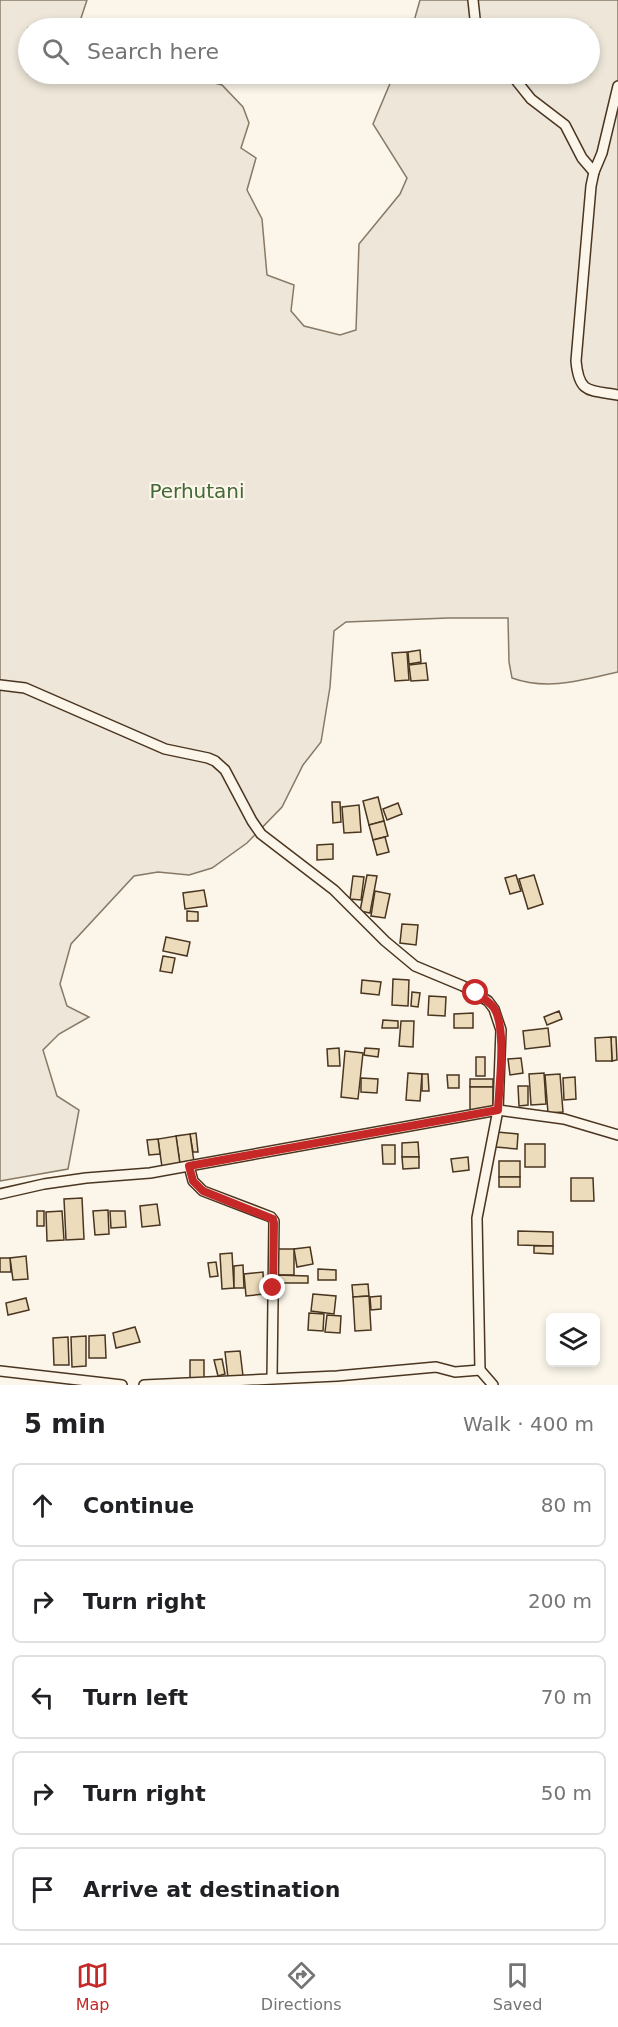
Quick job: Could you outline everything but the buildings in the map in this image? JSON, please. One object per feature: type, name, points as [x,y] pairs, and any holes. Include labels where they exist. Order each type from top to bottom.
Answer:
[{"type":"street","points":[[473,0],[475,18]]},
{"type":"street","points":[[519,84],[531,99],[566,125],[582,158],[594,172]]},
{"type":"street","points":[[618,86],[602,153],[591,186],[576,361],[577,373],[582,386],[591,391],[618,395]]},
{"type":"street","points":[[0,685],[25,688],[165,748],[208,758],[225,770],[261,834],[334,890],[385,941],[416,966],[463,986],[488,1001],[494,1009],[501,1030],[498,1110],[477,1218],[480,1370],[493,1385]]},
{"type":"street","points":[[0,1194],[44,1184],[150,1173],[498,1110],[564,1119],[618,1135]]},
{"type":"street","points":[[189,1166],[193,1181],[203,1191],[271,1217],[274,1221],[272,1378]]},
{"type":"street","points":[[144,1385],[337,1376],[436,1367],[455,1372],[480,1370]]},
{"type":"street","points":[[0,1371],[82,1383],[122,1385]]},
{"type":"green space","name":"Perhutani","points":[[0,0],[87,0],[81,18],[18,18],[18,84],[222,85],[243,107],[249,123],[241,148],[256,158],[247,190],[262,219],[267,275],[294,285],[291,311],[304,326],[340,335],[356,330],[359,244],[400,194],[407,178],[373,124],[390,84],[600,84],[600,18],[415,18],[420,0],[618,0],[618,672],[552,684],[525,682],[512,678],[509,662],[508,618],[346,622],[334,631],[330,687],[321,742],[303,765],[282,807],[247,843],[212,868],[189,875],[158,872],[134,876],[71,944],[60,984],[67,1006],[89,1017],[59,1034],[43,1050],[57,1096],[79,1110],[68,1169],[0,1181]]},
{"type":"route","points":[[273,1288],[273,1219],[203,1191],[193,1181],[189,1166],[498,1110],[501,1030],[494,1009],[488,1001],[476,993]]}]
